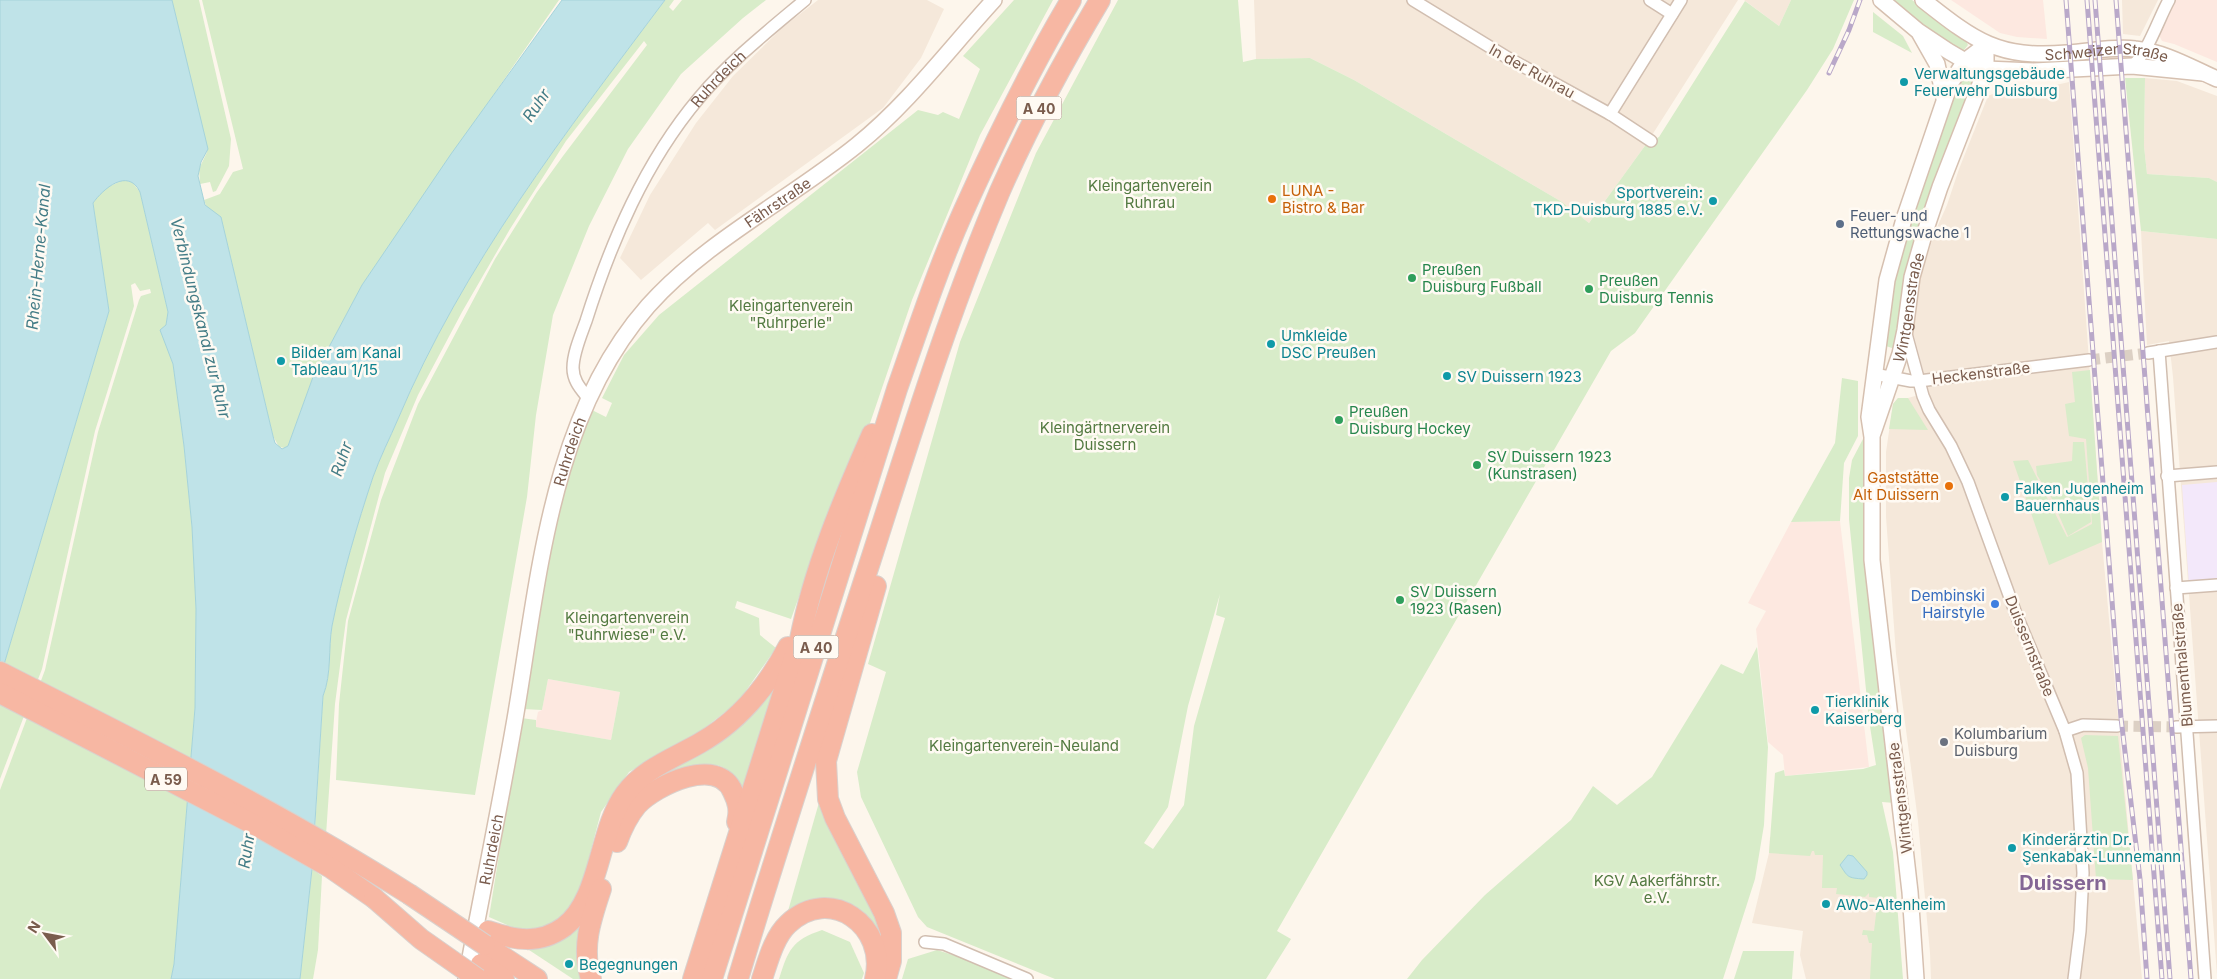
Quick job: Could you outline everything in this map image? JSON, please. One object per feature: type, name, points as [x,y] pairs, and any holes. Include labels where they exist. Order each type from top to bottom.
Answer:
[{"type":"highway","name":"A 40","points":[[712,979],[897,389],[963,212],[1012,109],[1071,0]]},
{"type":"highway","name":"A 40","points":[[738,979],[776,853],[943,338],[1001,190],[1058,72],[1100,0]]},
{"type":"highway","points":[[693,979],[800,639],[806,611],[838,514],[872,435],[897,389]]},
{"type":"highway","points":[[886,979],[891,961],[891,933],[884,913],[835,818],[828,799],[826,762],[892,531],[887,509]]},
{"type":"highway","points":[[487,938],[534,940],[556,932],[566,925],[580,908],[589,890],[616,808],[625,793],[640,777],[702,742],[742,712],[759,694],[778,666],[806,611]]},
{"type":"highway","name":"A 59","points":[[0,672],[180,764],[357,861],[409,894],[487,938],[531,975]]},
{"type":"highway","name":"A 59","points":[[0,694],[257,826],[331,868],[374,898],[421,939],[480,974]]},
{"type":"highway","points":[[591,979],[586,957],[586,945],[593,915],[624,822],[647,797],[693,775],[709,773],[723,779],[731,787],[740,812],[724,876]]},
{"type":"highway","points":[[747,979],[776,853]]},
{"type":"highway","points":[[762,979],[774,947],[787,925],[806,912],[825,908],[842,910],[859,920],[870,934],[877,951],[875,979]]},
{"type":"highway","points":[[480,974],[504,979]]},
{"type":"highway","points":[[531,975],[543,979]]},
{"type":"main road","points":[[980,15],[990,0]]},
{"type":"main road","points":[[980,15],[994,0]]},
{"type":"main road","points":[[1882,0],[1918,31]]},
{"type":"main road","name":"Schweizer Straße","points":[[1923,0],[1950,22],[1986,45],[2006,51],[2037,54],[2124,49],[2146,50],[2174,59],[2210,76]]},
{"type":"main road","name":"Fährstraße","points":[[588,398],[613,351],[650,304],[716,246],[858,145],[908,98],[980,15]]},
{"type":"main road","name":"Schweizer Straße","points":[[1918,31],[1965,61],[1986,69],[2034,71],[2132,66],[2210,76]]},
{"type":"main road","name":"Wintgensstraße","points":[[1918,31],[1937,64],[1944,99]]},
{"type":"main road","name":"Wintgensstraße","points":[[1883,375],[1887,280],[1904,219],[1944,99],[1956,73],[1965,61],[1986,45]]},
{"type":"main road","name":"Wintgensstraße","points":[[1916,979],[1910,892],[1872,560],[1872,437],[1869,417],[1883,375],[1905,330],[1910,288],[1924,235],[1940,187],[1986,69],[1986,45]]},
{"type":"main road","name":"Ruhrdeich","points":[[466,979],[513,732],[547,531],[570,444],[588,398]]},
{"type":"street","name":"Ruhrdeich","points":[[588,398],[574,378],[574,359],[597,286],[622,225],[657,157],[698,99],[745,49],[805,0]]},
{"type":"street","name":"In der Ruhrau","points":[[1413,0],[1508,58],[1610,114],[1651,141]]},
{"type":"street","points":[[1650,0],[1672,14]]},
{"type":"street","points":[[1610,114],[1681,0]]},
{"type":"street","points":[[2132,66],[2146,50],[2151,34],[2169,0]]},
{"type":"street","points":[[2146,50],[2156,68]]},
{"type":"street","name":"Duissernstraße","points":[[1905,330],[1929,410],[1951,446],[1968,482],[2016,614],[2065,731],[2077,774],[2082,842],[2082,908],[2074,979]]},
{"type":"street","name":"Blumenthalstraße","points":[[2205,979],[2181,727],[2176,588],[2167,476],[2153,352],[2217,342]]},
{"type":"street","name":"Heckenstraße","points":[[1883,375],[1919,381],[2089,360]]},
{"type":"street","points":[[2167,476],[2217,472]]},
{"type":"street","points":[[2176,588],[2217,585]]},
{"type":"street","points":[[2065,731],[2083,725],[2117,726]]},
{"type":"street","points":[[2181,727],[2217,726]]},
{"type":"street","points":[[925,942],[944,944],[1027,979]]},
{"type":"shaded area","points":[[818,0],[927,0],[944,9],[921,58],[883,108],[715,230],[708,223],[641,280],[620,258],[650,195],[696,123],[733,76],[782,28]]},
{"type":"shaded area","points":[[1254,0],[1738,0],[1647,143],[1589,223],[1562,202],[1354,80],[1310,58],[1256,59]]},
{"type":"shaded area","points":[[1744,0],[1791,0],[1779,26]]},
{"type":"shaded area","points":[[1951,0],[2043,0],[2047,39],[2017,37],[2000,33]]},
{"type":"shaded area","points":[[2122,0],[2158,0],[2140,36],[2123,34]]},
{"type":"shaded area","points":[[2176,0],[2217,0],[2217,62],[2162,41],[2159,35]]},
{"type":"shaded area","points":[[2145,78],[2177,81],[2217,96],[2217,182],[2209,178],[2147,174],[2144,146]]},
{"type":"shaded area","points":[[2069,82],[2102,542],[2142,979],[1931,979],[1918,821],[1896,654],[1886,517],[1886,452],[1893,404],[1898,398],[1908,398],[1929,392],[1913,332],[1913,299],[1935,232],[1988,96],[2002,90],[2034,90]]},
{"type":"shaded area","points":[[2141,231],[2217,239],[2217,975],[2173,377],[2169,341],[2147,345]]},
{"type":"shaded area","points":[[2217,482],[2217,584],[2189,586],[2182,485]]},
{"type":"shaded area","points":[[1840,521],[1869,767],[1785,776],[1783,755],[1768,742],[1756,629],[1766,611],[1748,603],[1791,522]]},
{"type":"shaded area","points":[[548,679],[620,692],[611,740],[535,727],[538,712],[542,710]]},
{"type":"shaded area","points":[[1770,837],[1873,841],[1884,896],[1883,979],[1806,979],[1800,955],[1803,931],[1752,923],[1769,853]]},
{"type":"green space","points":[[172,0],[199,0],[231,139],[229,166],[216,191],[213,192],[210,182],[200,184],[199,169],[207,152]]},
{"type":"green space","points":[[202,0],[559,0],[362,285],[313,377],[288,446],[285,448],[279,447],[273,436],[221,218],[207,208],[204,200],[220,194],[233,172],[243,169]]},
{"type":"green space","points":[[665,0],[674,0],[669,7],[673,11],[682,0],[766,0],[743,18],[681,74],[628,149],[589,226],[553,315],[536,415],[527,497],[475,795],[336,780],[339,704],[348,621],[381,500],[418,404],[495,259],[537,192],[647,45],[644,41],[566,141],[510,229],[462,312],[418,395],[385,473],[346,620],[335,704],[326,835],[315,828],[323,696],[328,679],[332,626],[350,550],[379,462],[424,362],[453,307],[485,254],[554,150]]},
{"type":"green space","points":[[1014,0],[1053,0],[980,135],[912,300],[867,432],[823,529],[791,619],[737,601],[735,608],[759,618],[760,635],[776,648],[738,702],[702,730],[629,772],[601,812],[580,892],[563,918],[538,931],[514,928],[489,917],[521,718],[536,720],[536,727],[611,740],[620,692],[548,679],[542,710],[523,709],[553,535],[576,447],[592,410],[606,417],[612,403],[602,398],[624,355],[659,315],[918,110],[938,115],[943,112],[959,119],[980,69],[963,56]]},
{"type":"green space","points":[[1118,0],[1238,0],[1243,62],[1256,59],[1310,58],[1354,80],[1562,202],[1589,223],[1647,143],[1659,137],[1745,1],[1779,26],[1791,0],[1854,0],[1833,49],[1807,90],[1635,333],[1611,351],[1277,931],[1291,939],[1266,979],[1055,979],[927,927],[918,917],[861,797],[857,772],[886,672],[868,664],[960,342],[1036,153]],"holes":[[[1220,594],[1216,615],[1225,618],[1194,726],[1184,805],[1153,849],[1144,843],[1168,807],[1188,706]]]},
{"type":"green space","points":[[1892,0],[1912,0],[1964,38],[1968,45],[1964,50],[1958,50],[1926,28]]},
{"type":"green space","points":[[1873,12],[1903,36],[1912,53],[1873,32]]},
{"type":"green space","points":[[1969,68],[1977,73],[1898,350],[1883,345],[1892,280],[1904,234],[1958,81]]},
{"type":"green space","points":[[2125,78],[2145,78],[2144,146],[2147,174],[2209,178],[2217,182],[2217,239],[2141,231]]},
{"type":"green space","points":[[123,180],[132,182],[140,192],[168,312],[166,325],[161,330],[173,364],[192,527],[196,609],[195,708],[174,964],[171,979],[0,979],[0,790],[45,670],[98,432],[139,300],[141,296],[151,293],[150,289],[140,291],[135,283],[131,285],[134,306],[95,431],[42,669],[0,779],[0,678],[109,311],[93,203],[102,190]]},
{"type":"green space","points":[[2090,370],[2102,542],[2049,565],[2013,461],[2028,460],[2067,537],[2092,524],[2086,439],[2069,436],[2065,404],[2075,402],[2072,372]]},
{"type":"green space","points":[[1842,378],[1858,381],[1858,436],[1844,463],[1840,521],[1791,522],[1835,443]]},
{"type":"green space","points":[[1898,398],[1908,398],[1928,430],[1889,429],[1893,404]]},
{"type":"green space","points":[[1863,439],[1863,531],[1895,803],[1882,802],[1893,852],[1903,979],[1870,979],[1872,943],[1869,943],[1867,935],[1862,935],[1863,930],[1874,931],[1878,898],[1869,897],[1869,893],[1865,897],[1836,894],[1837,888],[1822,888],[1823,855],[1815,855],[1814,851],[1812,851],[1810,856],[1769,853],[1775,773],[1784,770],[1785,776],[1863,769],[1876,765],[1869,720],[1849,519],[1849,478],[1852,460]]},
{"type":"green space","points":[[2073,442],[2084,442],[2091,522],[2068,536],[2051,497],[2037,475],[2036,466],[2072,461]]},
{"type":"green space","name":"KGV Aakerfährstr. e.V.","points":[[1757,647],[1768,747],[1764,825],[1755,879],[1723,979],[1407,979],[1422,960],[1485,895],[1571,820],[1593,786],[1617,805],[1652,777],[1721,664],[1743,674]]},
{"type":"green space","points":[[779,674],[743,790],[735,778],[724,768],[715,765],[704,766],[667,780],[623,806]]},
{"type":"green space","points":[[2085,735],[2118,736],[2133,880],[2096,879],[2088,768],[2081,738]]},
{"type":"green space","points":[[820,799],[878,915],[884,944],[854,908],[786,918]]},
{"type":"green space","points":[[312,869],[322,876],[318,950],[313,979],[300,979]]},
{"type":"green space","points":[[584,911],[586,979],[573,979],[523,946]]},
{"type":"green space","points":[[822,930],[850,942],[864,973],[862,979],[779,979],[785,961],[793,947],[804,938]]},
{"type":"green space","points":[[937,950],[972,961],[1015,979],[902,979],[908,959]]},
{"type":"green space","points":[[1743,951],[1794,951],[1792,979],[1734,979]]},
{"type":"water","points":[[0,0],[172,0],[208,149],[201,162],[198,176],[205,205],[221,217],[273,436],[275,443],[282,449],[288,446],[313,377],[362,285],[451,154],[562,0],[665,0],[554,150],[485,254],[453,307],[424,362],[376,470],[350,551],[332,626],[328,679],[323,696],[312,869],[300,979],[171,979],[174,964],[195,708],[196,609],[192,527],[173,364],[160,330],[166,325],[168,312],[140,192],[129,181],[122,181],[109,187],[93,203],[109,311],[0,678]]},
{"type":"water","points":[[1848,855],[1853,856],[1867,872],[1864,879],[1851,877],[1840,865]]},
{"type":"tunnel","points":[[2089,360],[2148,353]]},
{"type":"tunnel","points":[[2117,726],[2176,727]]},
{"type":"railway","points":[[1829,73],[1849,30],[1860,0]]},
{"type":"railway","points":[[2066,0],[2121,718],[2140,879],[2147,979]]},
{"type":"railway","points":[[2087,0],[2162,979]]},
{"type":"railway","points":[[2095,0],[2170,979]]},
{"type":"railway","points":[[2116,0],[2191,979]]},
{"type":"place","name":"Verwaltungsgebäude Feuerwehr Duisburg","points":[[1904,82]]},
{"type":"place","name":"LUNA - Bistro & Bar","points":[[1272,199]]},
{"type":"place","name":"Sportverein: TKD-Duisburg 1885 e.V.","points":[[1713,201]]},
{"type":"place","name":"Feuer- und Rettungswache 1","points":[[1840,224]]},
{"type":"place","name":"Preußen Duisburg Fußball","points":[[1412,278]]},
{"type":"place","name":"Preußen Duisburg Tennis","points":[[1589,289]]},
{"type":"place","name":"Umkleide DSC Preußen","points":[[1271,344]]},
{"type":"place","name":"Bilder am Kanal Tableau 1/15","points":[[281,361]]},
{"type":"place","name":"SV Duissern 1923","points":[[1447,376]]},
{"type":"place","name":"Preußen Duisburg Hockey","points":[[1339,420]]},
{"type":"place","name":"SV Duissern 1923 (Kunstrasen)","points":[[1477,465]]},
{"type":"place","name":"Gaststätte Alt Duissern","points":[[1949,486]]},
{"type":"place","name":"Falken Jugenheim Bauernhaus","points":[[2005,497]]},
{"type":"place","name":"SV Duissern 1923 (Rasen)","points":[[1400,600]]},
{"type":"place","name":"Dembinski Hairstyle","points":[[1995,604]]},
{"type":"place","name":"Tierklinik Kaiserberg","points":[[1815,710]]},
{"type":"place","name":"Kolumbarium Duisburg","points":[[1944,742]]},
{"type":"place","name":"Kinderärztin Dr. Şenkabak-Lunnemann","points":[[2012,848]]},
{"type":"place","name":"AWo-Altenheim","points":[[1826,904]]},
{"type":"place","name":"Begegnungen","points":[[569,964]]},
{"type":"district","name":"Duissern","points":[[2063,883]]},
{"type":"water label","name":"Ruhr","points":[[536,105]]},
{"type":"water label","name":"Rhein-Herne-Kanal","points":[[38,257]]},
{"type":"water label","name":"Verbindungskanal zur Ruhr","points":[[201,318]]},
{"type":"water label","name":"Ruhr","points":[[341,459]]},
{"type":"water label","name":"Ruhr","points":[[246,851]]},
{"type":"park label","name":"Kleingartenverein Ruhrau","points":[[1150,194]]},
{"type":"park label","name":"Kleingartenverein \"Ruhrperle\"","points":[[791,314]]},
{"type":"park label","name":"Kleingärtnerverein Duissern","points":[[1105,436]]},
{"type":"park label","name":"Kleingartenverein \"Ruhrwiese\" e.V.","points":[[627,626]]},
{"type":"park label","name":"Kleingartenverein-Neuland","points":[[1024,745]]}]
